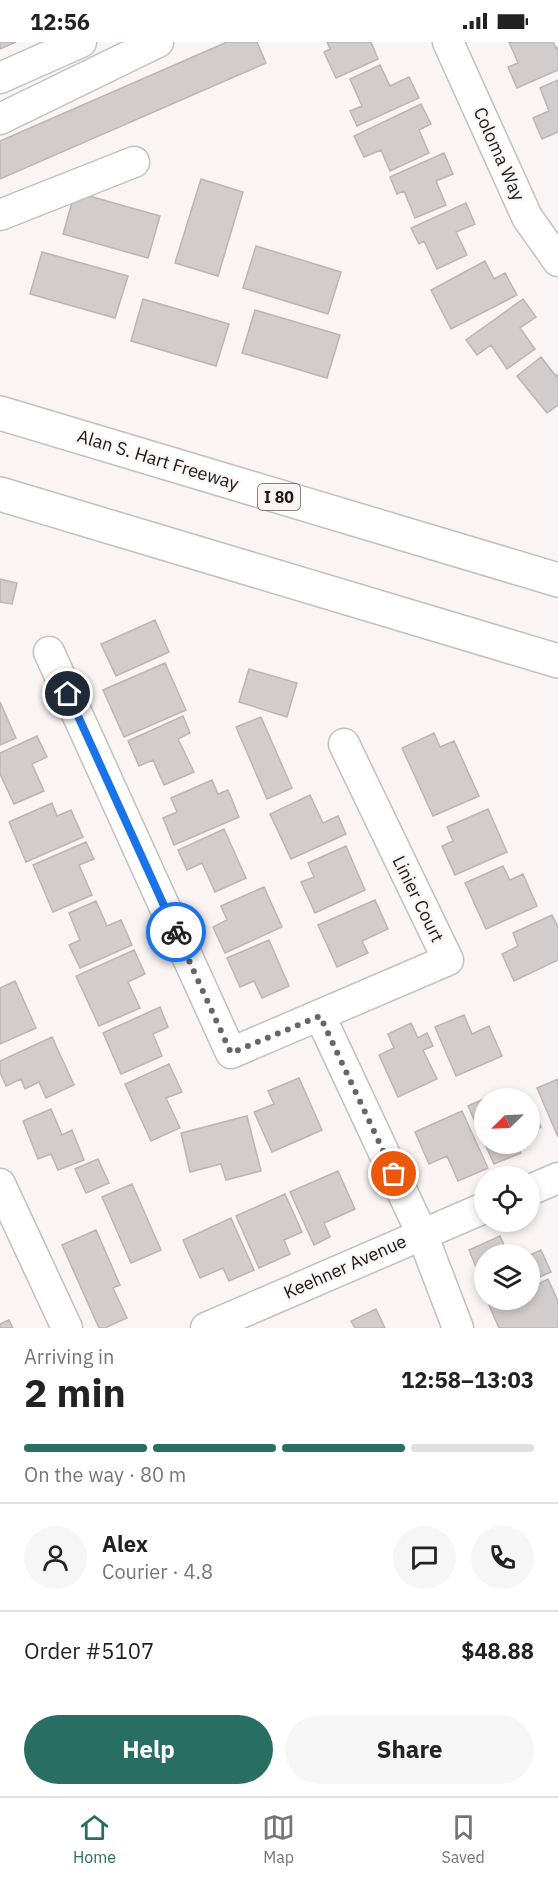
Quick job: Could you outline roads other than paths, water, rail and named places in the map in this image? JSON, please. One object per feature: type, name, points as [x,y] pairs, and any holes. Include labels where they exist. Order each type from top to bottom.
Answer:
[{"type":"highway","name":"Alan S. Hart Freeway","points":[[0,413],[558,580]]},
{"type":"highway","points":[[0,494],[558,661]]},
{"type":"street","points":[[0,78],[81,42]]},
{"type":"street","points":[[0,118],[125,49],[158,42]]},
{"type":"street","name":"Coloma Way","points":[[448,42],[527,217],[558,261]]},
{"type":"street","points":[[0,215],[134,162]]},
{"type":"street","points":[[49,652],[231,1053],[320,1016],[422,1234],[458,1328]]},
{"type":"street","name":"Linier Court","points":[[320,1016],[448,960],[344,744]]},
{"type":"street","points":[[540,1186],[558,1178]]},
{"type":"street","points":[[0,1184],[67,1328]]},
{"type":"street","name":"Keehner Avenue","points":[[206,1328],[474,1212]]}]
